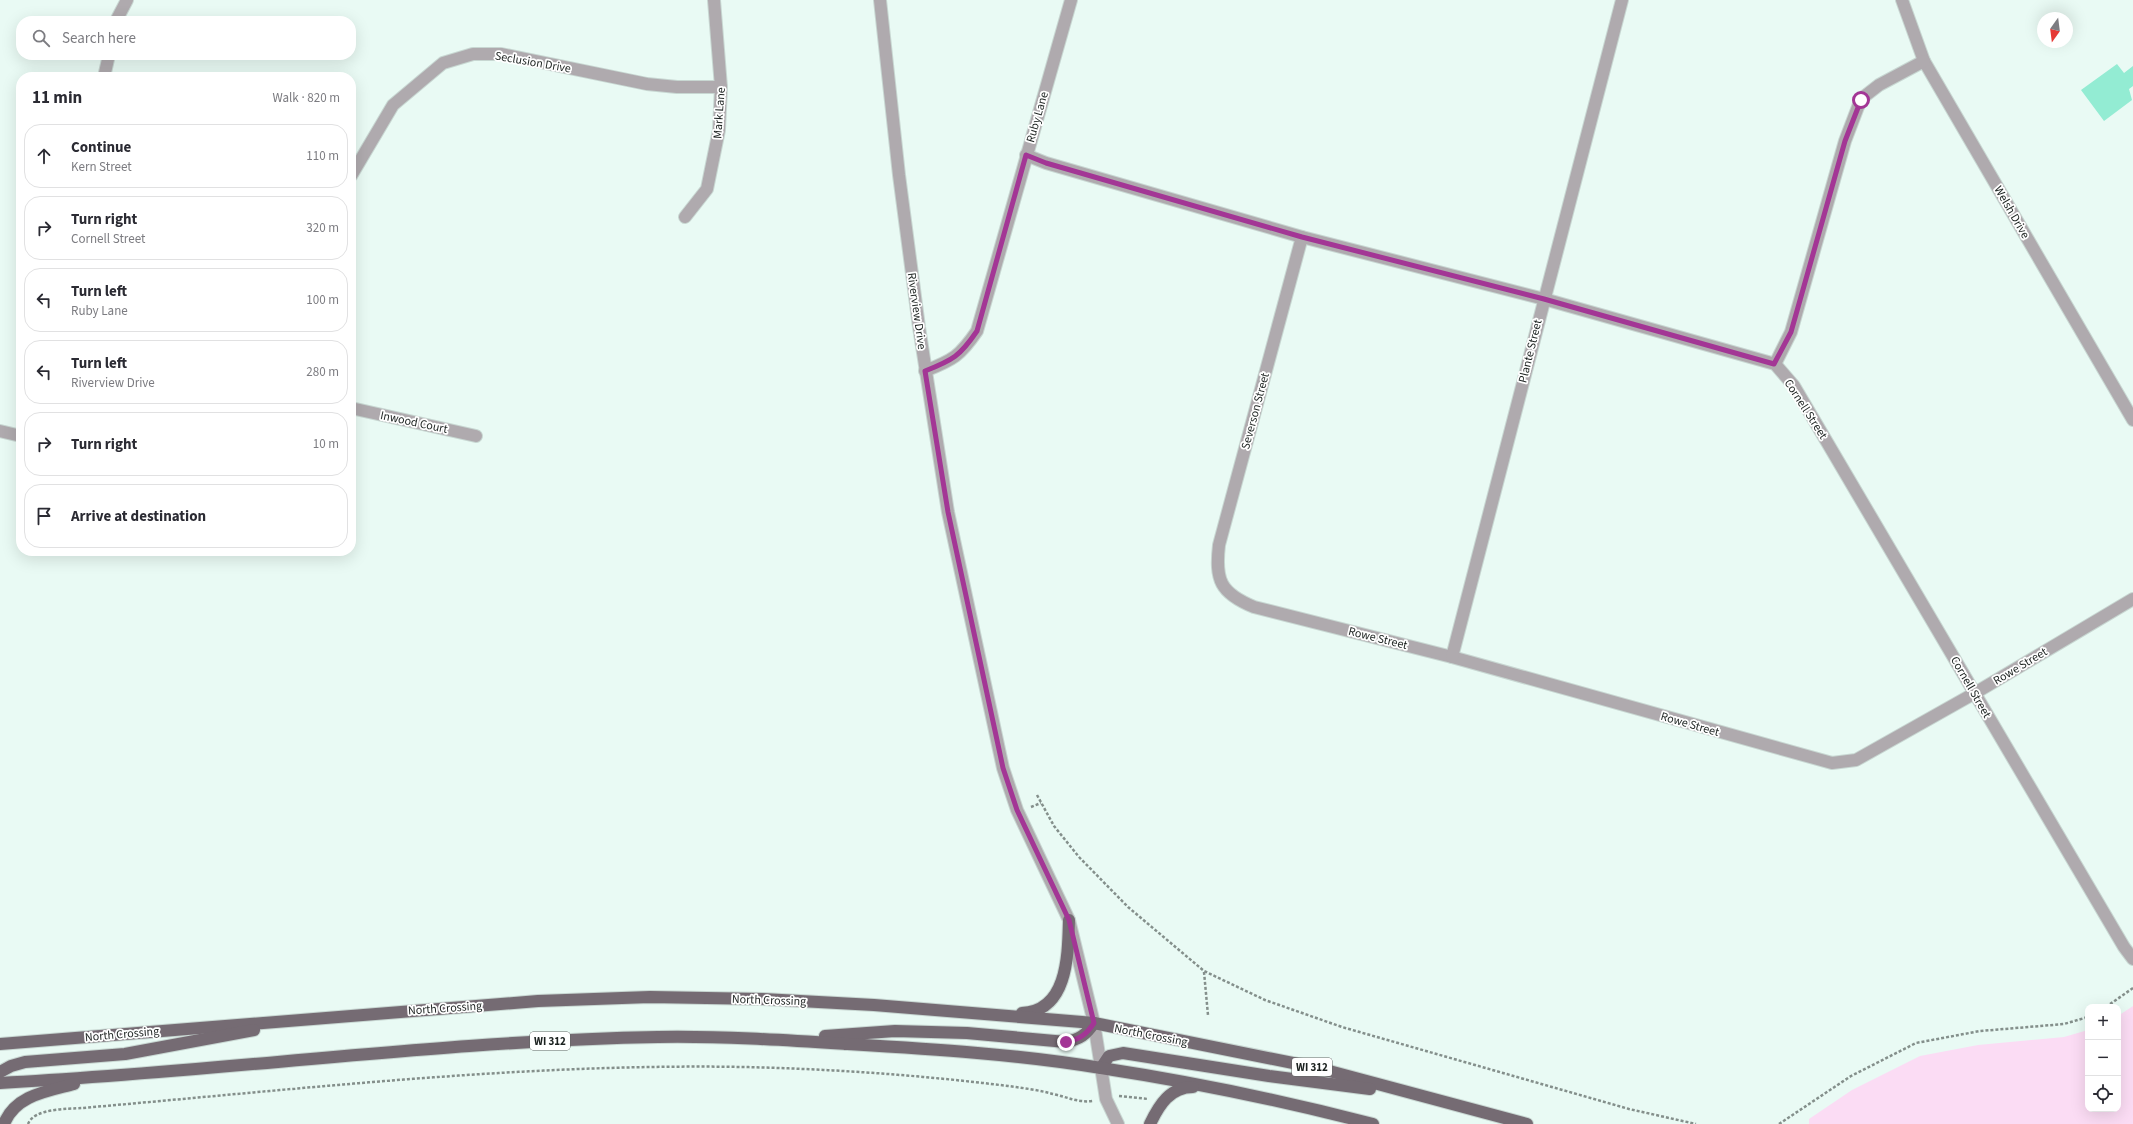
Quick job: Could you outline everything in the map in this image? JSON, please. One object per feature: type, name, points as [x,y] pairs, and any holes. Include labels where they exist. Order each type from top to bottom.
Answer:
[{"type":"main road","points":[[992,1014],[1031,1012],[1041,1009],[1050,1002],[1057,991],[1066,970],[1069,920]]},
{"type":"main road","name":"North Crossing","points":[[0,1044],[538,1001],[650,997],[763,999],[874,1005],[1094,1023],[1318,1068],[1527,1124]]},
{"type":"main road","points":[[0,1072],[11,1066],[25,1062],[125,1054],[314,1018]]},
{"type":"main road","points":[[773,1039],[895,1031],[967,1033],[1066,1042],[1079,1039],[1087,1033],[1094,1023]]},
{"type":"main road","name":"WI 312","points":[[0,1083],[94,1078],[430,1049],[548,1041],[661,1037],[773,1039],[998,1054],[1101,1068],[1207,1087],[1374,1124]]},
{"type":"main road","points":[[1101,1068],[1109,1056],[1123,1053],[1269,1076],[1426,1096]]},
{"type":"main road","points":[[4,1124],[10,1112],[29,1097],[94,1078]]},
{"type":"main road","points":[[1150,1124],[1159,1106],[1172,1094],[1183,1087],[1207,1087]]},
{"type":"street","points":[[119,16],[127,0]]},
{"type":"street","name":"Mark Lane","points":[[685,217],[707,189],[720,130],[722,87],[714,0]]},
{"type":"street","name":"Riverview Drive","points":[[880,0],[899,175],[925,371],[948,512],[1003,768],[1017,810],[1069,920],[1094,1023],[1106,1099],[1118,1124]]},
{"type":"street","name":"Ruby Lane","points":[[925,371],[948,362],[964,351],[977,331],[1071,0]]},
{"type":"street","name":"Plante Street","points":[[1452,656],[1622,0]]},
{"type":"street","name":"Welsh Drive","points":[[1902,0],[1924,61],[2133,420]]},
{"type":"street","name":"Seclusion Drive","points":[[356,168],[394,105],[443,63],[473,54],[501,54],[647,84],[677,87],[722,87]]},
{"type":"street","points":[[105,72],[108,60]]},
{"type":"street","points":[[1026,155],[1046,163],[1302,237],[1544,299],[1774,364],[1791,332],[1845,141],[1861,100],[1880,85],[1924,61]]},
{"type":"street","name":"Severson Street","points":[[1221,585],[1217,567],[1219,545],[1302,237]]},
{"type":"street","name":"Cornell Street","points":[[1774,364],[1794,386],[2124,947],[2133,959]]},
{"type":"street","name":"Inwood Court","points":[[356,409],[476,436]]},
{"type":"street","points":[[0,431],[16,435]]},
{"type":"street","name":"Rowe Street","points":[[1221,585],[1237,600],[1254,607],[1452,656],[1832,763],[1856,760],[1975,694],[2133,599]]},
{"type":"path","points":[[1037,795],[1054,826],[1079,857],[1128,907],[1204,972],[1265,1000],[1342,1027],[1629,1109],[1696,1124]]},
{"type":"path","points":[[1204,972],[1208,1015]]},
{"type":"path","points":[[2110,1004],[2133,988]]},
{"type":"path","points":[[1778,1124],[1851,1076],[1916,1043],[1980,1031],[2064,1024],[2085,1018]]},
{"type":"path","points":[[28,1124],[35,1116],[47,1111],[75,1108],[457,1075],[645,1066],[746,1067],[891,1074],[1009,1086],[1053,1094],[1080,1102],[1121,1096],[1151,1100],[1159,1106]]},
{"type":"shaded area","points":[[2133,1006],[2133,1124],[1809,1124],[1809,1119],[1852,1090],[1920,1056],[1978,1045],[2064,1037],[2085,1031],[2085,1112],[2121,1112],[2121,1014]]},
{"type":"building","points":[[2117,64],[2124,73],[2133,66],[2133,86],[2129,89],[2132,100],[2104,121],[2081,90]]},
{"type":"route","points":[[1066,1042],[1079,1039],[1087,1033],[1094,1023],[1069,920],[1017,810],[1003,768],[948,512],[925,371],[948,362],[964,351],[977,331],[1026,155],[1046,163],[1302,237],[1544,299],[1774,364],[1791,332],[1845,141],[1861,100]]}]
